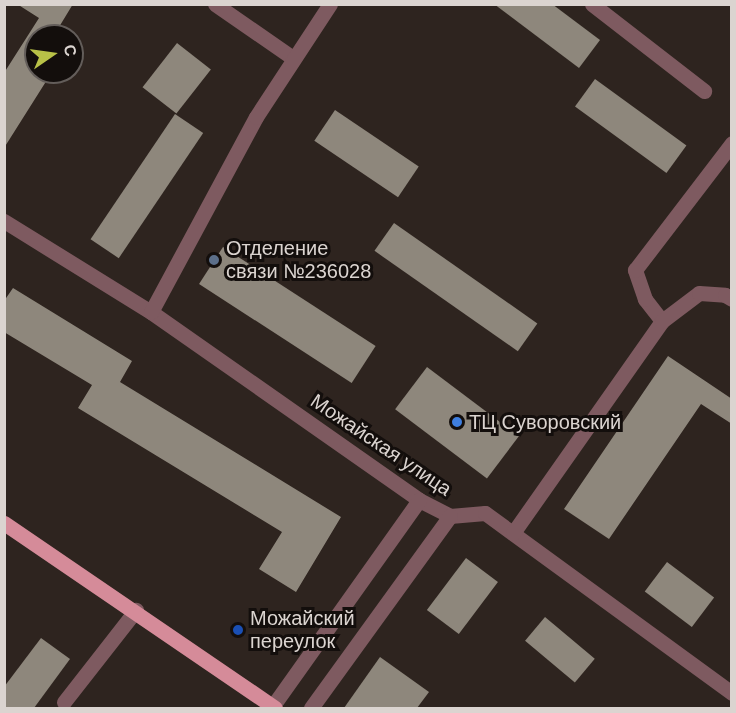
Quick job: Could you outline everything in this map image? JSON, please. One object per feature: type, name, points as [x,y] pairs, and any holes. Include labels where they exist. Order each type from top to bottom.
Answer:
[{"type":"main road","points":[[4,524],[135,610],[274,707]]},
{"type":"street","points":[[215,4],[292,58]]},
{"type":"street","points":[[151,312],[292,58],[330,4]]},
{"type":"street","points":[[592,4],[704,91]]},
{"type":"street","points":[[662,321],[645,299],[635,270],[732,143]]},
{"type":"street","name":"Можайская улица","points":[[4,220],[151,312],[419,500],[450,516],[485,513],[732,693]]},
{"type":"street","points":[[513,532],[662,321],[699,293],[725,295],[732,300]]},
{"type":"street","points":[[274,707],[419,500]]},
{"type":"street","points":[[311,708],[450,516]]},
{"type":"street","points":[[64,702],[135,610]]},
{"type":"building","points":[[17,4],[73,4],[61,24],[35,24],[39,18]]},
{"type":"building","points":[[494,4],[552,4],[600,40],[579,68]]},
{"type":"building","points":[[24,42],[24,84],[44,84],[4,148],[4,73]]},
{"type":"building","points":[[177,43],[211,69],[176,114],[143,87]]},
{"type":"building","points":[[595,79],[686,145],[666,173],[575,107]]},
{"type":"building","points":[[335,110],[419,166],[398,197],[314,141]]},
{"type":"building","points":[[175,114],[203,133],[119,258],[91,239]]},
{"type":"building","points":[[394,223],[537,323],[518,351],[374,251]]},
{"type":"building","points":[[223,247],[376,346],[352,383],[199,284]]},
{"type":"building","points":[[13,288],[132,361],[120,382],[341,517],[296,592],[259,569],[282,532],[78,408],[92,385],[4,332],[4,301]]},
{"type":"building","points":[[668,356],[732,399],[732,424],[701,404],[609,539],[564,509]]},
{"type":"building","name":"ТЦ Суворовский","points":[[427,367],[519,436],[487,479],[395,409]]},
{"type":"building","points":[[466,558],[498,582],[459,634],[427,610]]},
{"type":"building","points":[[667,562],[714,598],[692,627],[645,592]]},
{"type":"building","points":[[545,617],[595,659],[575,683],[525,641]]},
{"type":"building","points":[[41,638],[70,659],[34,708],[4,708],[4,687]]},
{"type":"building","points":[[380,657],[429,692],[417,708],[344,708]]},
{"type":"place","name":"Отделение связи №236028","points":[[214,260]]},
{"type":"place","name":"ТЦ Суворовский","points":[[457,422]]},
{"type":"place","name":"Можайский переулок","points":[[238,630]]}]
